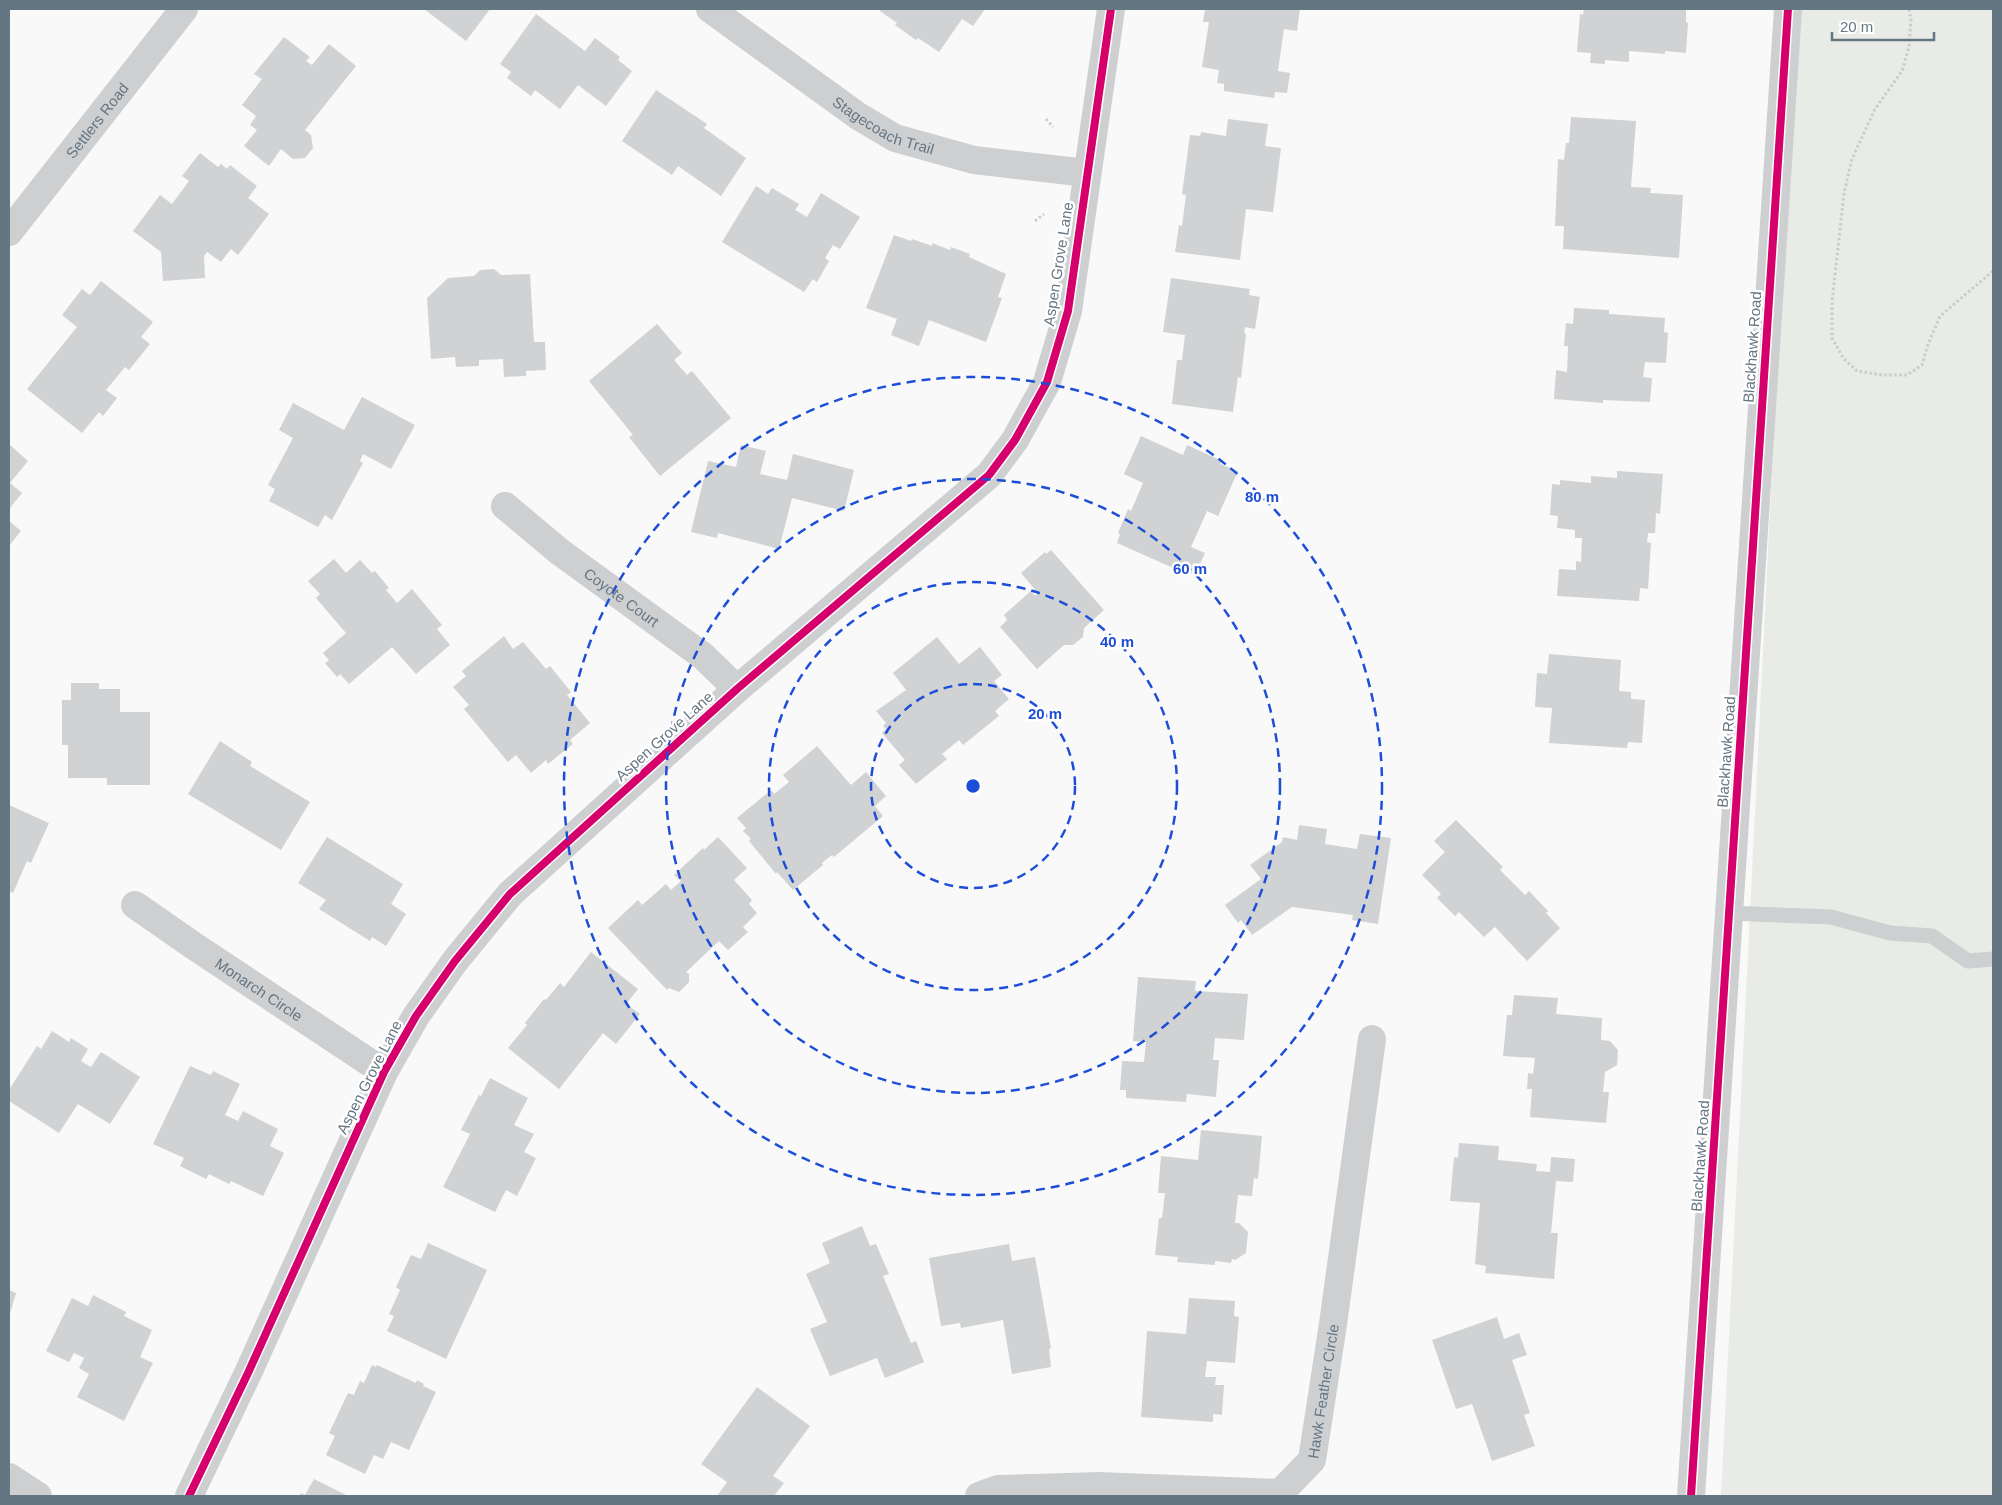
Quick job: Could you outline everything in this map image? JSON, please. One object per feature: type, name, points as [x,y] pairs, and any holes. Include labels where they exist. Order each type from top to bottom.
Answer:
[{"type":"street","name":"Settlers Road","points":[[9,232],[184,9]]},
{"type":"street","name":"Stagecoach Trail","points":[[710,9],[858,116],[895,138],[974,160],[1087,173]]},
{"type":"street","name":"Aspen Grove Lane","points":[[189,1496],[248,1373],[384,1072],[416,1016],[449,969],[510,894],[737,689],[989,475],[1015,440],[1047,382],[1068,311],[1111,9]]},
{"type":"street","name":"Blackhawk Road","points":[[1691,1496],[1788,9]]},
{"type":"street","name":"Coyote Court","points":[[505,506],[560,552],[703,656],[737,689]]},
{"type":"street","name":"Monarch Circle","points":[[135,905],[384,1072]]},
{"type":"street","name":"Hawk Feather Circle","points":[[979,1496],[998,1489],[1099,1486],[1280,1493],[1312,1460],[1333,1324],[1372,1038]]},
{"type":"street","points":[[9,1477],[38,1496]]},
{"type":"lane","points":[[1729,913],[1831,918],[1890,933],[1932,936],[1968,961],[1993,958]]},
{"type":"path","points":[[1909,9],[1911,20],[1909,47],[1902,71],[1875,109],[1850,167],[1844,193],[1833,292],[1832,338],[1842,358],[1858,372],[1882,375],[1907,375],[1922,365],[1927,347],[1940,316],[1993,270]]},
{"type":"path","points":[[1046,119],[1053,128]]},
{"type":"path","points":[[1035,221],[1044,214]]},
{"type":"shaded area","points":[[1795,9],[1993,9],[1993,1496],[1721,1496]]},
{"type":"building","points":[[424,9],[490,9],[466,41]]},
{"type":"building","points":[[881,9],[985,9],[973,26],[962,19],[939,52],[918,38],[916,40],[895,25],[897,23],[880,11]]},
{"type":"building","points":[[1205,9],[1300,9],[1297,31],[1284,29],[1278,71],[1290,73],[1287,93],[1275,92],[1274,98],[1224,91],[1224,84],[1217,83],[1219,70],[1202,67],[1209,22],[1203,22]]},
{"type":"building","points":[[1584,9],[1686,9],[1686,22],[1688,23],[1686,53],[1665,51],[1665,54],[1629,51],[1629,62],[1605,60],[1605,64],[1590,63],[1591,53],[1577,52],[1580,14],[1583,15]]},
{"type":"building","points":[[536,14],[585,51],[595,38],[620,57],[618,60],[632,71],[606,106],[578,85],[560,109],[535,90],[531,96],[507,78],[511,72],[500,64]]},
{"type":"building","points":[[284,37],[310,57],[306,61],[312,65],[329,44],[356,66],[305,130],[311,135],[313,148],[305,158],[293,159],[281,149],[269,166],[244,146],[257,130],[250,125],[256,116],[242,105],[262,79],[254,74]]},
{"type":"building","points":[[656,90],[707,124],[704,128],[746,158],[721,196],[678,166],[672,175],[622,141]]},
{"type":"building","points":[[1571,117],[1636,121],[1631,187],[1651,188],[1650,193],[1683,195],[1679,258],[1563,249],[1564,226],[1555,226],[1558,159],[1564,160],[1566,143],[1569,143]]},
{"type":"building","points":[[1228,119],[1268,124],[1265,146],[1281,148],[1273,212],[1246,209],[1240,260],[1175,252],[1179,225],[1182,226],[1186,195],[1182,194],[1190,135],[1200,136],[1201,132],[1226,136]]},
{"type":"building","points":[[200,153],[218,167],[221,164],[227,169],[230,165],[257,186],[248,198],[269,214],[238,255],[231,249],[221,262],[207,252],[204,256],[205,278],[163,281],[161,252],[133,231],[160,195],[172,204],[189,181],[182,176]]},
{"type":"building","points":[[756,186],[768,194],[772,188],[799,204],[795,210],[807,217],[821,193],[860,217],[840,249],[833,245],[825,258],[829,261],[817,282],[813,279],[804,292],[722,242]]},
{"type":"building","points":[[894,235],[932,246],[932,243],[950,250],[951,247],[970,254],[969,257],[1006,274],[998,297],[1002,298],[986,342],[929,320],[919,346],[891,335],[897,319],[866,308]]},
{"type":"building","points":[[494,269],[501,275],[530,274],[534,342],[545,342],[546,370],[526,371],[526,376],[504,377],[503,359],[479,360],[479,366],[456,367],[455,357],[431,359],[427,298],[448,278],[474,276],[480,270]]},
{"type":"building","points":[[1171,278],[1250,289],[1249,295],[1260,297],[1255,329],[1245,327],[1244,333],[1246,334],[1241,378],[1238,377],[1233,412],[1172,404],[1177,360],[1182,360],[1185,335],[1163,332]]},
{"type":"building","points":[[101,281],[153,322],[141,337],[150,344],[129,370],[125,367],[106,390],[117,398],[103,416],[99,412],[82,433],[27,389],[77,327],[62,315],[82,289],[90,295]]},
{"type":"building","points":[[1574,308],[1609,310],[1609,314],[1665,318],[1664,332],[1668,333],[1666,363],[1645,362],[1643,377],[1652,378],[1650,402],[1603,400],[1603,403],[1554,399],[1556,370],[1567,372],[1568,346],[1564,346],[1566,323],[1573,324]]},
{"type":"building","points":[[657,324],[682,353],[674,360],[687,375],[692,371],[731,418],[660,476],[629,437],[633,435],[589,381]]},
{"type":"building","points":[[362,397],[415,425],[391,469],[363,454],[360,461],[363,463],[332,520],[325,515],[318,527],[269,501],[275,489],[268,485],[293,438],[279,430],[293,403],[344,430]]},
{"type":"building","points":[[1141,436],[1183,455],[1187,445],[1222,461],[1220,464],[1238,471],[1218,516],[1207,511],[1191,547],[1205,553],[1195,575],[1182,568],[1180,571],[1117,543],[1120,534],[1118,533],[1128,509],[1131,511],[1143,483],[1124,474]]},
{"type":"building","points":[[9,444],[28,461],[10,483],[22,493],[9,509]]},
{"type":"building","points":[[741,445],[766,451],[760,474],[787,480],[793,454],[854,470],[844,511],[792,498],[779,549],[718,533],[717,538],[691,532],[708,461],[736,467]]},
{"type":"building","points":[[1617,471],[1663,474],[1660,514],[1656,513],[1655,533],[1648,533],[1647,542],[1651,543],[1648,589],[1640,588],[1639,601],[1557,596],[1559,569],[1576,570],[1576,561],[1581,562],[1582,538],[1575,538],[1575,530],[1557,528],[1558,516],[1550,515],[1552,484],[1560,485],[1560,480],[1591,483],[1591,476],[1617,478]]},
{"type":"building","points":[[9,521],[21,531],[9,546]]},
{"type":"building","points":[[1051,550],[1104,610],[1084,628],[1083,637],[1073,645],[1064,645],[1037,669],[1000,627],[1007,620],[1004,615],[1031,591],[1035,596],[1038,593],[1021,573],[1045,552],[1046,554]]},
{"type":"building","points":[[334,559],[346,573],[360,560],[372,573],[375,571],[389,588],[386,590],[397,603],[412,589],[442,625],[437,629],[450,645],[416,674],[392,647],[349,684],[340,674],[337,677],[325,663],[329,660],[323,653],[346,633],[316,598],[320,594],[308,581]]},
{"type":"building","points":[[504,636],[513,649],[523,642],[546,669],[550,666],[571,692],[567,695],[590,723],[570,740],[573,744],[548,764],[546,760],[531,773],[516,755],[508,762],[464,709],[469,705],[453,687],[466,676],[462,671]]},
{"type":"building","points":[[937,637],[959,664],[980,647],[1002,675],[994,681],[1009,699],[995,711],[999,716],[963,745],[959,740],[942,754],[947,759],[916,784],[899,765],[905,760],[882,733],[886,729],[883,726],[886,723],[876,711],[906,690],[893,673]]},
{"type":"building","points":[[1549,654],[1621,660],[1619,691],[1631,692],[1631,699],[1645,700],[1642,743],[1628,742],[1627,748],[1549,743],[1552,708],[1535,707],[1537,673],[1547,674]]},
{"type":"building","points":[[71,683],[99,683],[99,689],[120,689],[120,712],[150,712],[150,785],[107,785],[107,778],[68,778],[68,745],[62,745],[62,700],[71,700]]},
{"type":"building","points":[[220,741],[252,762],[250,766],[310,802],[281,850],[188,794]]},
{"type":"building","points":[[817,746],[851,785],[866,772],[886,796],[875,806],[883,816],[834,857],[832,855],[822,863],[823,865],[793,890],[777,872],[776,874],[749,841],[751,839],[743,831],[746,828],[737,818],[771,790],[774,794],[789,782],[783,775]]},
{"type":"building","points":[[9,805],[49,823],[31,863],[27,861],[13,893],[9,891]]},
{"type":"building","points":[[1456,820],[1503,867],[1500,870],[1525,895],[1529,891],[1548,911],[1546,913],[1560,928],[1527,961],[1495,927],[1484,937],[1459,912],[1455,916],[1437,898],[1441,894],[1422,875],[1445,852],[1434,841]]},
{"type":"building","points":[[1299,825],[1327,829],[1325,844],[1357,849],[1360,834],[1391,838],[1378,924],[1352,920],[1353,915],[1292,907],[1252,935],[1241,920],[1238,923],[1225,905],[1261,879],[1250,865],[1282,842],[1283,837],[1297,840]]},
{"type":"building","points":[[327,837],[403,884],[391,904],[406,914],[386,946],[372,937],[370,941],[319,909],[326,900],[298,883]]},
{"type":"building","points":[[718,837],[747,868],[734,880],[752,900],[749,904],[757,913],[743,927],[748,932],[728,950],[719,941],[686,972],[689,974],[689,982],[679,992],[669,988],[667,990],[608,928],[638,900],[642,905],[666,884],[671,890],[681,881],[674,875]]},
{"type":"building","points":[[591,952],[638,989],[626,1004],[640,1014],[616,1044],[603,1033],[559,1089],[508,1048],[527,1025],[525,1023],[544,999],[546,1000],[560,983],[564,987]]},
{"type":"building","points":[[1138,977],[1196,981],[1195,991],[1248,994],[1244,1040],[1215,1038],[1213,1060],[1219,1060],[1216,1097],[1187,1094],[1186,1102],[1126,1098],[1126,1090],[1120,1090],[1122,1061],[1144,1062],[1146,1042],[1133,1041]]},
{"type":"building","points":[[1514,995],[1558,998],[1556,1014],[1602,1018],[1601,1040],[1610,1041],[1618,1050],[1617,1065],[1605,1072],[1603,1092],[1609,1092],[1606,1123],[1530,1117],[1532,1089],[1527,1089],[1528,1073],[1533,1074],[1535,1058],[1503,1056],[1507,1015],[1512,1015]]},
{"type":"building","points":[[52,1031],[69,1042],[71,1038],[88,1049],[81,1061],[91,1067],[101,1052],[140,1077],[110,1124],[78,1104],[59,1133],[9,1101],[9,1090],[37,1046],[41,1049]]},
{"type":"building","points":[[190,1066],[211,1075],[213,1071],[240,1084],[225,1115],[238,1121],[243,1111],[278,1129],[270,1146],[284,1153],[263,1196],[231,1181],[229,1184],[209,1174],[206,1179],[180,1166],[184,1158],[153,1144]]},
{"type":"building","points":[[490,1078],[528,1098],[514,1125],[534,1134],[524,1152],[536,1158],[517,1196],[506,1190],[495,1212],[443,1187],[470,1134],[461,1130]]},
{"type":"building","points":[[1201,1130],[1262,1136],[1258,1179],[1254,1178],[1252,1196],[1238,1195],[1235,1223],[1239,1223],[1248,1232],[1246,1253],[1235,1260],[1232,1259],[1231,1263],[1215,1261],[1215,1265],[1177,1262],[1178,1257],[1155,1255],[1159,1218],[1162,1218],[1165,1193],[1158,1193],[1161,1156],[1198,1160]]},
{"type":"building","points":[[1459,1143],[1499,1146],[1498,1160],[1537,1164],[1536,1171],[1550,1172],[1551,1157],[1575,1159],[1573,1182],[1556,1181],[1551,1233],[1558,1233],[1554,1279],[1485,1273],[1486,1266],[1475,1264],[1480,1203],[1450,1201],[1454,1157],[1458,1158]]},
{"type":"building","points":[[862,1226],[870,1246],[876,1244],[889,1274],[883,1276],[911,1343],[916,1341],[924,1362],[885,1378],[877,1358],[830,1376],[810,1329],[827,1322],[806,1274],[830,1263],[822,1243]]},
{"type":"building","points":[[428,1243],[487,1270],[446,1359],[387,1331],[394,1316],[389,1314],[400,1290],[396,1287],[411,1255],[421,1259]]},
{"type":"building","points":[[1009,1244],[1012,1261],[1035,1257],[1051,1348],[1049,1349],[1051,1367],[1012,1374],[1003,1320],[961,1328],[960,1323],[941,1326],[929,1258]]},
{"type":"building","points":[[9,1290],[16,1293],[9,1317]]},
{"type":"building","points":[[93,1295],[126,1312],[124,1316],[152,1330],[140,1357],[153,1363],[124,1421],[77,1397],[89,1374],[79,1368],[84,1358],[74,1353],[69,1362],[46,1351],[72,1298],[88,1306]]},
{"type":"building","points":[[1189,1298],[1235,1301],[1234,1316],[1239,1317],[1235,1363],[1207,1361],[1205,1377],[1216,1377],[1215,1385],[1224,1385],[1222,1415],[1213,1414],[1213,1422],[1141,1417],[1147,1331],[1186,1334]]},
{"type":"building","points":[[1497,1317],[1504,1339],[1519,1333],[1527,1355],[1512,1360],[1530,1413],[1524,1415],[1535,1446],[1492,1461],[1472,1404],[1456,1409],[1432,1340]]},
{"type":"building","points":[[372,1365],[376,1367],[377,1365],[416,1383],[417,1380],[424,1384],[423,1386],[436,1392],[409,1450],[391,1442],[383,1459],[374,1455],[365,1474],[326,1455],[335,1436],[329,1433],[348,1393],[354,1395],[360,1381],[364,1383]]},
{"type":"building","points":[[757,1387],[810,1426],[773,1476],[784,1483],[774,1496],[717,1496],[727,1482],[701,1464]]},
{"type":"building","points":[[314,1479],[348,1496],[299,1496],[301,1493],[305,1495]]},
{"type":"cycle path","points":[[189,1496],[248,1373],[384,1072],[416,1016],[455,961],[510,894],[737,689],[989,475],[1015,440],[1047,382],[1068,311],[1111,9]]},
{"type":"cycle path","points":[[1691,1496],[1788,9]]}]
